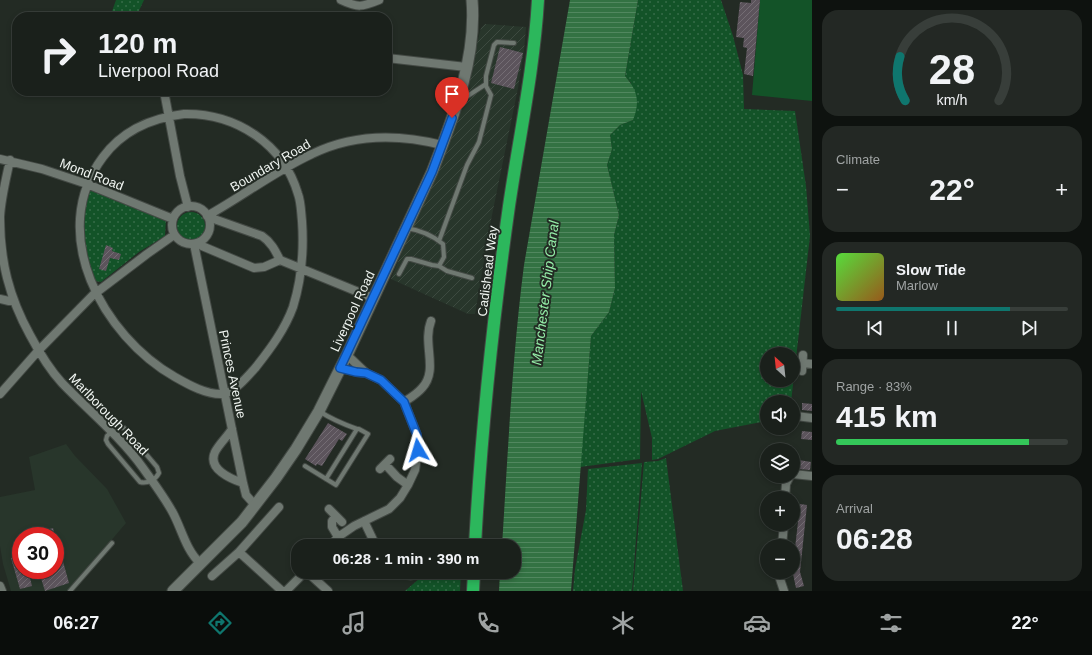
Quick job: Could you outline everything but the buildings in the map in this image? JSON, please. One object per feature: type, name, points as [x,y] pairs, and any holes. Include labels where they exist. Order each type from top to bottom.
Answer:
[{"type":"highway","name":"Cadishead Way","points":[[475,539],[477,503],[491,353],[509,208],[536,31],[538,0]]},
{"type":"highway","points":[[473,591],[474,579]]},
{"type":"main road","name":"Liverpool Road","points":[[172,591],[242,522],[296,449],[319,411],[347,355],[432,172],[457,104],[466,68],[474,16],[472,0]]},
{"type":"street","points":[[341,0],[355,6],[362,7],[379,0]]},
{"type":"street","points":[[392,59],[466,68]]},
{"type":"street","points":[[165,96],[188,207]]},
{"type":"street","points":[[184,114],[204,115],[224,119],[240,125],[255,134],[272,149],[286,168],[296,187],[301,203],[304,246],[302,269],[292,308],[273,346],[248,376],[234,389],[225,394],[207,392],[185,383],[165,371],[135,347],[110,318],[96,293],[84,262],[81,246],[80,220],[87,184],[94,170],[110,148],[118,141],[139,126],[152,120],[184,114]]},
{"type":"street","name":"Boundary Road","points":[[208,217],[295,162],[322,149],[374,137],[408,138],[442,145]]},
{"type":"street","name":"Mond Road","points":[[0,159],[42,168],[87,184],[173,219]]},
{"type":"street","name":"Marlborough Road","points":[[10,160],[0,213],[0,246],[3,275],[18,314],[38,351],[61,382],[128,449],[151,480],[173,512],[191,553],[200,563]]},
{"type":"street","points":[[280,260],[264,267],[254,268],[202,246],[196,244],[186,244],[174,235],[172,227],[173,219],[176,213],[181,209],[195,207],[202,210],[208,217],[214,220],[262,236],[273,247],[280,260],[373,298]]},
{"type":"street","points":[[196,244],[204,239],[209,233],[210,226],[208,217]]},
{"type":"street","points":[[0,394],[38,351],[96,293],[146,254],[174,235]]},
{"type":"street","name":"Princes Avenue","points":[[196,244],[243,483],[246,494],[255,505]]},
{"type":"street","points":[[0,299],[9,302],[13,301]]},
{"type":"street","points":[[404,402],[422,388],[430,373],[426,326]]},
{"type":"street","points":[[329,509],[339,519],[332,521],[332,528],[338,537],[389,508],[400,498],[408,485],[415,470],[418,450],[417,435],[404,402],[381,380],[366,373],[347,355]]},
{"type":"street","points":[[803,363],[812,364]]},
{"type":"street","points":[[340,368],[366,373]]},
{"type":"street","points":[[800,417],[812,418]]},
{"type":"street","points":[[232,429],[213,458],[218,469],[226,475],[243,483]]},
{"type":"street","points":[[385,464],[397,477],[408,485]]},
{"type":"street","points":[[800,475],[812,476]]},
{"type":"street","points":[[212,576],[239,552],[279,507]]},
{"type":"street","points":[[364,521],[373,539]]},
{"type":"street","points":[[239,552],[282,591]]},
{"type":"street","points":[[286,591],[299,579]]},
{"type":"street","points":[[314,579],[328,591]]},
{"type":"street","points":[[780,579],[784,591]]},
{"type":"street","points":[[0,586],[2,591]]},
{"type":"lane","points":[[439,241],[467,165],[479,142],[490,95],[486,84],[486,76],[494,45],[497,42],[514,43]]},
{"type":"lane","points":[[457,104],[486,84]]},
{"type":"lane","points":[[406,228],[417,229],[425,232],[443,244],[444,258],[439,266]]},
{"type":"lane","points":[[399,274],[407,259],[411,259],[439,266],[446,271],[472,278]]},
{"type":"lane","points":[[305,466],[336,486],[368,434],[338,420],[332,420],[319,411]]},
{"type":"lane","points":[[117,427],[124,428],[158,467],[158,475],[145,483],[140,482],[108,444],[106,438],[111,432],[117,427]]},
{"type":"lane","points":[[326,479],[357,430]]},
{"type":"lane","points":[[70,591],[112,543]]},
{"type":"shaded area","points":[[116,0],[144,0],[138,12],[112,12]]},
{"type":"shaded area","points":[[532,0],[527,61],[515,123],[526,60]]},
{"type":"shaded area","points":[[638,0],[721,0],[733,36],[743,75],[744,109],[795,111],[806,186],[810,236],[797,347],[760,347],[760,387],[793,387],[792,395],[760,395],[760,422],[715,431],[658,459],[652,460],[652,438],[641,391],[640,459],[580,467],[591,336],[609,312],[615,288],[614,235],[619,215],[607,165],[612,149],[610,135],[620,125],[633,120],[631,83],[625,76]]},
{"type":"shaded area","points":[[760,0],[812,0],[812,101],[752,95]]},
{"type":"shaded area","points":[[485,24],[526,27],[518,88],[491,220],[475,314],[468,314],[391,279],[447,143],[467,81],[481,28]]},
{"type":"shaded area","points":[[94,191],[166,219],[165,236],[139,252],[101,282],[95,281],[86,254],[82,233],[87,193]]},
{"type":"shaded area","points":[[191,212],[201,216],[205,226],[201,236],[191,240],[181,236],[177,226],[181,216]]},
{"type":"shaded area","points":[[66,444],[75,456],[107,489],[126,523],[68,591],[11,591],[3,564],[0,546],[0,497],[35,490],[29,457]]},
{"type":"shaded area","points":[[666,458],[683,591],[633,591],[644,462],[658,461]]},
{"type":"shaded area","points":[[642,463],[632,591],[573,591],[575,569],[586,510],[588,469]]},
{"type":"shaded area","points":[[419,579],[461,579],[460,591],[405,591]]},
{"type":"water","name":"Manchester Ship Canal","points":[[570,0],[638,0],[625,76],[635,92],[637,108],[633,120],[620,125],[610,135],[612,149],[607,165],[619,215],[614,235],[615,288],[609,312],[591,336],[571,591],[499,591],[500,579],[521,579],[521,539],[502,539],[513,370],[524,265]]},
{"type":"route","points":[[418,450],[417,435],[404,402],[381,380],[366,373],[340,368],[432,172],[452,118]]}]
